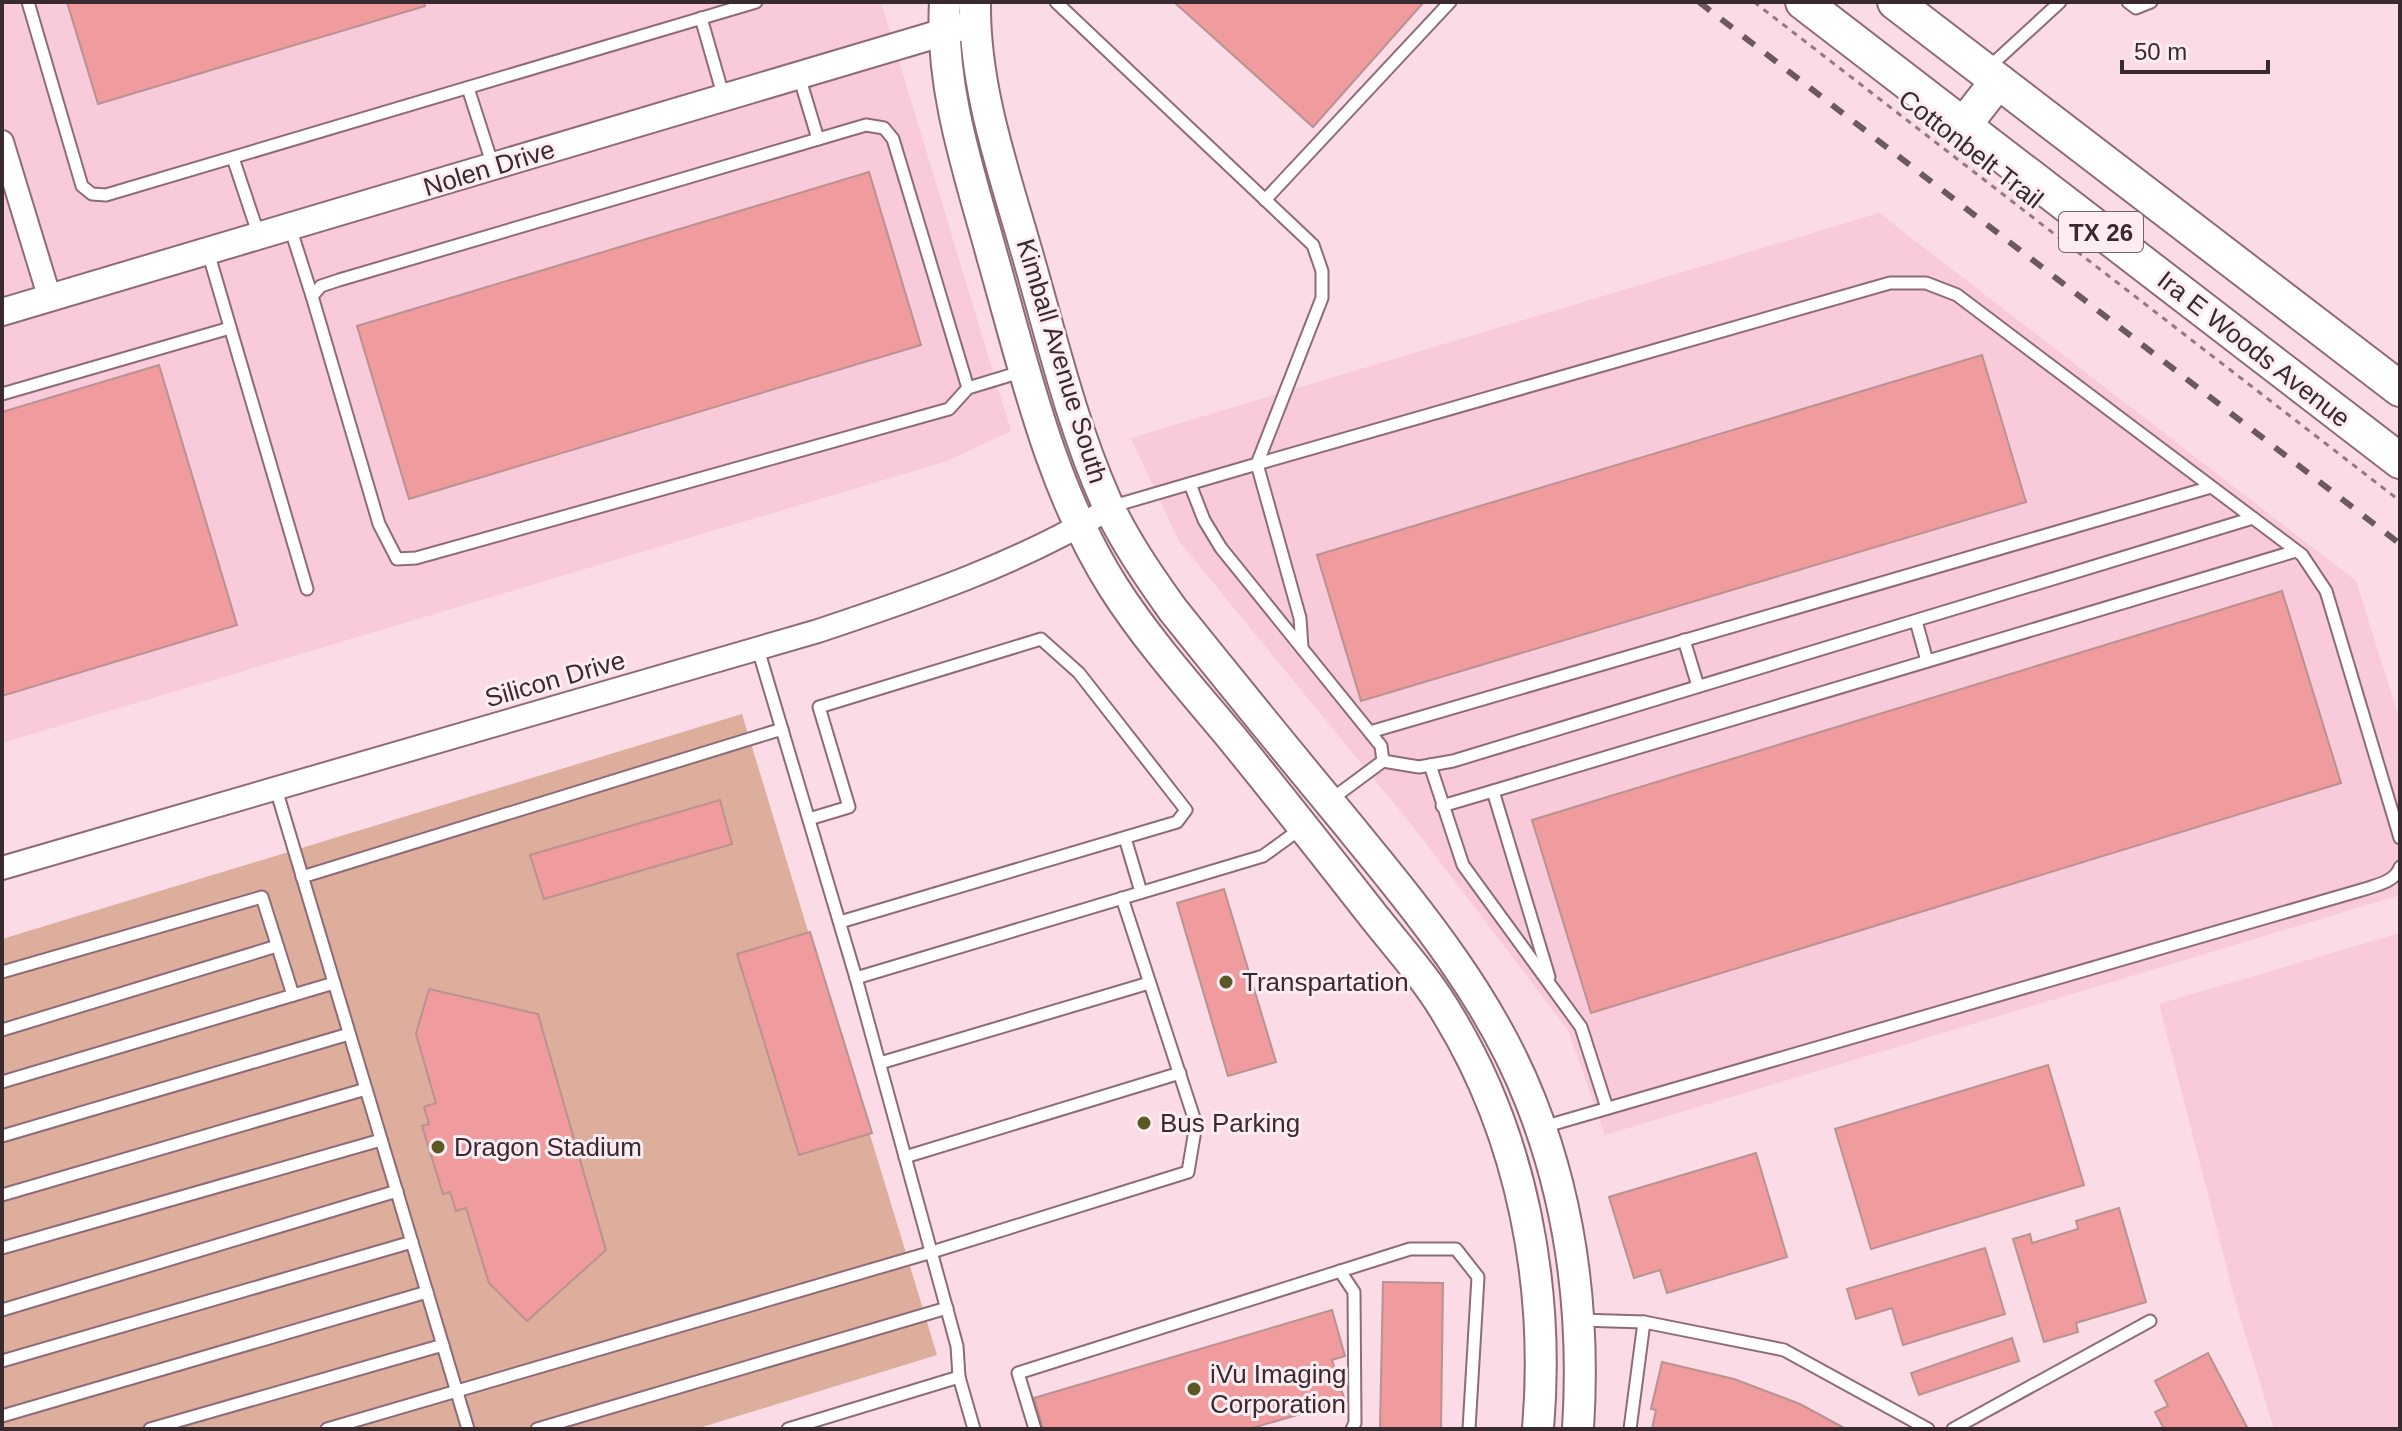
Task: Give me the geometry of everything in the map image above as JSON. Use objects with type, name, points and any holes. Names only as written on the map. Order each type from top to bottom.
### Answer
[{"type":"main road","name":"Kimball Avenue South","points":[[945,2],[943,33],[965,161],[1025,371],[1079,527],[1144,632],[1348,883],[1448,1014],[1494,1108],[1528,1226],[1539,1286],[1542,1340],[1538,1429]]},
{"type":"main road","name":"TX 26","points":[[1895,2],[2400,389]]},
{"type":"main road","name":"Kimball Avenue South","points":[[975,12],[982,87],[1003,170],[1082,439],[1110,508],[1173,610],[1416,907],[1491,1018],[1540,1128],[1559,1185],[1575,1272],[1579,1320],[1578,1429]]},
{"type":"main road","name":"Ira E Woods Avenue","points":[[1795,16],[1963,126],[2400,461]]},
{"type":"main road","points":[[1963,126],[1992,76]]},
{"type":"main road","points":[[1303,827],[1329,801]]},
{"type":"main road","points":[[1504,1140],[1540,1128]]},
{"type":"street","name":"Nolen Drive","points":[[2,312],[943,33],[975,12]]},
{"type":"street","points":[[2,142],[50,299]]},
{"type":"street","name":"Silicon Drive","points":[[2,868],[758,649],[888,608],[1079,527],[1110,508]]},
{"type":"lane","points":[[28,2],[82,186],[92,194],[106,195],[756,2]]},
{"type":"lane","points":[[1056,2],[1313,245],[1322,271],[1322,298],[1257,464],[1300,618],[1302,648]]},
{"type":"lane","points":[[1265,200],[1450,2]]},
{"type":"lane","points":[[1992,76],[2060,2]]},
{"type":"lane","points":[[2128,2],[2136,8],[2151,2]]},
{"type":"lane","points":[[701,18],[724,98]]},
{"type":"lane","points":[[799,76],[818,139]]},
{"type":"lane","points":[[468,88],[493,167]]},
{"type":"lane","points":[[312,296],[321,286],[339,280],[866,125],[884,128],[893,139],[968,388]]},
{"type":"lane","points":[[233,158],[260,236]]},
{"type":"lane","points":[[290,227],[379,524],[397,559],[416,558],[949,409],[968,388],[1025,371]]},
{"type":"lane","points":[[208,252],[307,589]]},
{"type":"lane","points":[[1110,508],[1890,283],[1926,283],[1957,295],[2296,551],[2326,591],[2400,838]]},
{"type":"lane","points":[[2,394],[230,328]]},
{"type":"lane","points":[[1190,484],[1204,520],[1221,548],[1381,746],[1383,761]]},
{"type":"lane","points":[[1370,732],[2211,487]]},
{"type":"lane","points":[[1329,801],[1383,761],[1419,767],[1430,765],[2253,518]]},
{"type":"lane","points":[[1442,806],[2296,551]]},
{"type":"lane","points":[[1916,621],[1927,661]]},
{"type":"lane","points":[[809,819],[849,807],[819,707],[1041,639],[1079,673],[1186,810],[1177,822],[840,922]]},
{"type":"lane","points":[[1684,640],[1698,686]]},
{"type":"lane","points":[[758,649],[880,1063],[957,1346],[959,1377],[974,1429]]},
{"type":"lane","points":[[302,877],[782,729]]},
{"type":"lane","points":[[1430,765],[1463,865],[1581,1027],[1607,1108]]},
{"type":"lane","points":[[276,789],[468,1429]]},
{"type":"lane","points":[[1493,791],[1552,987]]},
{"type":"lane","points":[[856,978],[1263,856],[1303,827]]},
{"type":"lane","points":[[1125,838],[1141,892]]},
{"type":"lane","points":[[1540,1128],[2365,889],[2385,882],[2398,873],[2400,867]]},
{"type":"lane","points":[[2,972],[262,897],[293,995]]},
{"type":"lane","points":[[327,1429],[932,1252],[1188,1172],[1196,1124],[1122,898]]},
{"type":"lane","points":[[2,1030],[277,946]]},
{"type":"lane","points":[[2,1082],[334,983]]},
{"type":"lane","points":[[880,1063],[1149,983]]},
{"type":"lane","points":[[2,1136],[349,1034]]},
{"type":"lane","points":[[905,1157],[1180,1073]]},
{"type":"lane","points":[[2,1195],[366,1089]]},
{"type":"lane","points":[[2,1248],[381,1140]]},
{"type":"lane","points":[[2,1310],[397,1191]]},
{"type":"lane","points":[[2,1361],[412,1242]]},
{"type":"lane","points":[[1035,1429],[1018,1373],[1410,1249],[1456,1249],[1478,1277],[1469,1429]]},
{"type":"lane","points":[[1340,1271],[1354,1292],[1355,1423],[1352,1429]]},
{"type":"lane","points":[[2,1416],[427,1292]]},
{"type":"lane","points":[[537,1429],[947,1308]]},
{"type":"lane","points":[[1579,1320],[1644,1322],[1784,1350],[1928,1429]]},
{"type":"lane","points":[[1953,1429],[2150,1321]]},
{"type":"lane","points":[[1630,1429],[1644,1322]]},
{"type":"lane","points":[[150,1429],[443,1345]]},
{"type":"lane","points":[[788,1429],[959,1377]]},
{"type":"path","name":"Cottonbelt Trail","points":[[1754,2],[1795,16],[1820,54],[2400,501]]},
{"type":"shaded area","points":[[2,2],[881,2],[1011,431],[947,461],[2,743]]},
{"type":"shaded area","points":[[1879,213],[2356,581],[2400,721],[2400,895],[1605,1135],[1568,1030],[1415,829],[1179,541],[1131,438]]},
{"type":"shaded area","name":"Dragon Stadium","points":[[742,714],[937,1355],[696,1429],[2,1429],[2,939]]},
{"type":"shaded area","points":[[2400,933],[2400,1429],[2274,1429],[2237,1307],[2159,1004]]},
{"type":"building","points":[[67,2],[424,2],[425,6],[98,104]]},
{"type":"building","points":[[1174,2],[1424,2],[1313,127]]},
{"type":"building","points":[[869,172],[921,345],[409,499],[357,326]]},
{"type":"building","points":[[1982,355],[2026,502],[1361,701],[1317,555]]},
{"type":"building","points":[[159,365],[237,625],[2,696],[2,412]]},
{"type":"building","points":[[2282,591],[2341,783],[1591,1013],[1532,820]]},
{"type":"building","points":[[720,800],[732,844],[544,899],[530,855]]},
{"type":"building","name":"Transpartation","points":[[1224,889],[1276,1062],[1228,1076],[1177,903]]},
{"type":"building","points":[[810,932],[872,1133],[799,1155],[737,954]]},
{"type":"building","name":"Dragon Stadium","points":[[429,989],[538,1014],[606,1250],[527,1321],[489,1283],[466,1208],[456,1211],[450,1192],[443,1194],[422,1126],[429,1124],[424,1107],[436,1103],[416,1034]]},
{"type":"building","points":[[2048,1065],[2084,1185],[1871,1249],[1835,1129]]},
{"type":"building","points":[[1756,1153],[1787,1257],[1667,1293],[1660,1270],[1634,1278],[1609,1197]]},
{"type":"building","points":[[2119,1208],[2146,1302],[2076,1323],[2078,1332],[2044,1342],[2013,1239],[2030,1234],[2032,1243],[2078,1229],[2076,1221]]},
{"type":"building","points":[[1985,1248],[2005,1314],[1903,1345],[1892,1308],[1856,1319],[1847,1289]]},
{"type":"building","points":[[1383,1282],[1443,1283],[1441,1429],[1380,1429]]},
{"type":"building","points":[[1332,1310],[1345,1356],[1332,1360],[1345,1401],[1249,1429],[1043,1429],[1034,1398]]},
{"type":"building","points":[[2012,1338],[2019,1361],[1919,1395],[1911,1373]]},
{"type":"building","points":[[2208,1353],[2248,1429],[2164,1429],[2155,1412],[2168,1406],[2155,1381]]},
{"type":"building","points":[[1662,1362],[1734,1379],[1800,1404],[1846,1429],[1652,1429],[1656,1410],[1651,1409]]},
{"type":"railway","points":[[1699,2],[2400,544]]},
{"type":"place","name":"Transpartation","points":[[1226,982]]},
{"type":"place","name":"Bus Parking","points":[[1144,1123]]},
{"type":"place","name":"Dragon Stadium","points":[[438,1147]]},
{"type":"place","name":"iVu Imaging Corporation","points":[[1194,1389]]}]
